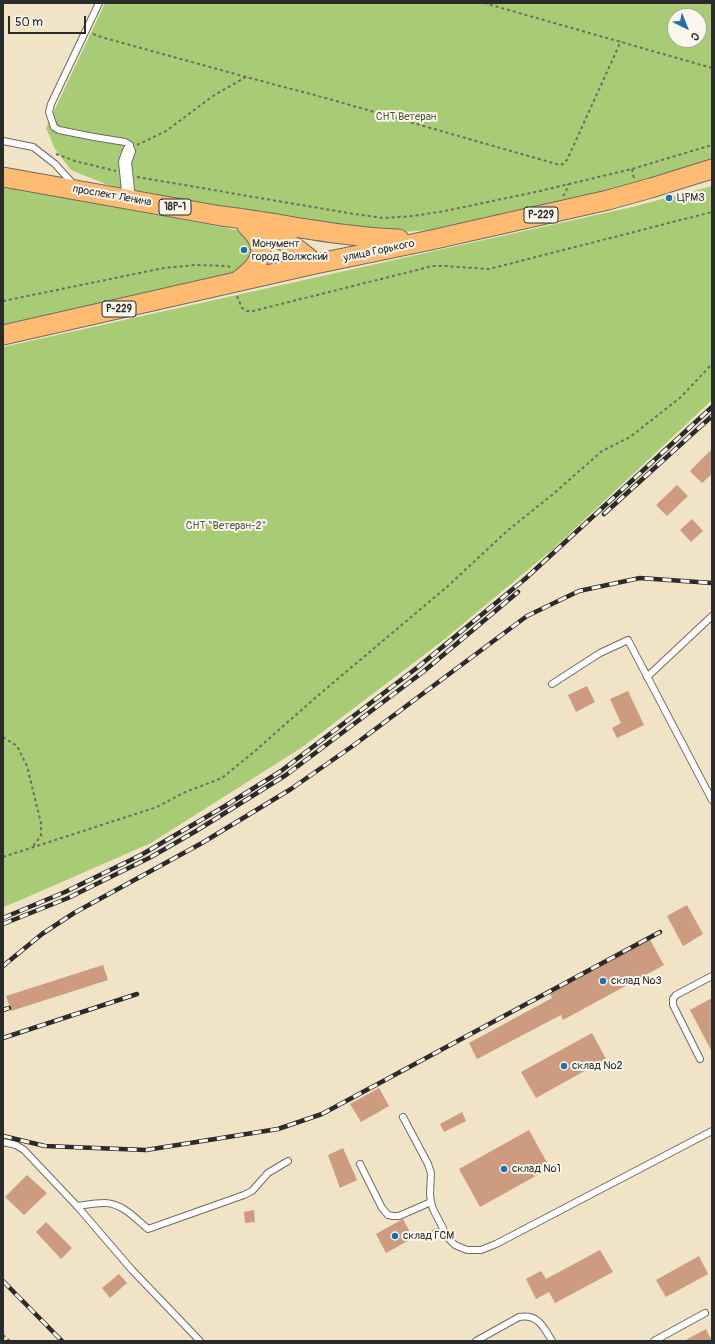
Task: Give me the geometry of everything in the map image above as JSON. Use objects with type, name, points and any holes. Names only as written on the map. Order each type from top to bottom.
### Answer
[{"type":"main road","name":"Р-229","points":[[431,240],[608,200],[712,169]]},
{"type":"main road","name":"проспект Ленина","points":[[3,176],[222,216],[258,220],[350,236],[379,239],[431,240]]},
{"type":"main road","name":"Р-229","points":[[651,188],[712,178]]},
{"type":"main road","name":"проспект Ленина","points":[[222,216],[276,237],[292,245],[310,259]]},
{"type":"main road","points":[[235,283],[256,266],[260,258],[260,243],[254,232],[247,226]]},
{"type":"main road","points":[[291,226],[310,235],[316,239],[319,244],[317,250],[311,253],[310,259]]},
{"type":"main road","name":"улица Горького","points":[[235,283],[310,259],[431,240]]},
{"type":"main road","name":"Р-229","points":[[3,335],[235,283]]},
{"type":"street","points":[[128,199],[125,162],[129,151]]},
{"type":"lane","points":[[99,3],[51,104],[49,112],[54,127],[59,130],[125,142],[130,145],[129,151]]},
{"type":"lane","points":[[3,141],[33,146],[60,168],[79,190]]},
{"type":"lane","points":[[647,677],[712,616]]},
{"type":"lane","points":[[552,684],[600,653],[628,640],[712,800]]},
{"type":"lane","points":[[700,1059],[673,1005],[673,999],[676,995],[712,976]]},
{"type":"lane","points":[[403,1117],[428,1164],[431,1173],[431,1202],[448,1238],[455,1245],[467,1250],[481,1250],[503,1240],[712,1131]]},
{"type":"lane","points":[[3,1142],[16,1145],[24,1150],[77,1206],[132,1270],[200,1341]]},
{"type":"lane","points":[[77,1206],[104,1203],[116,1205],[128,1212],[148,1229],[244,1195],[252,1190],[268,1173],[288,1161]]},
{"type":"lane","points":[[360,1164],[382,1208],[388,1215],[399,1216],[431,1202]]},
{"type":"lane","points":[[654,1341],[706,1313]]},
{"type":"lane","points":[[476,1341],[519,1317],[527,1316],[535,1318],[541,1323],[552,1341]]},
{"type":"path","points":[[484,3],[712,68]]},
{"type":"path","points":[[86,30],[101,37],[322,97],[560,165],[567,160],[621,41]]},
{"type":"path","points":[[129,151],[139,144],[166,131],[213,96],[246,77]]},
{"type":"path","points":[[53,153],[75,161],[126,174],[383,218],[413,216],[445,211],[540,191],[632,169],[712,145]]},
{"type":"path","points":[[3,301],[164,268],[195,265],[228,266],[232,269],[238,299],[242,308],[247,311],[253,311],[433,266],[490,269],[712,212]]},
{"type":"path","points":[[3,856],[157,807],[183,793],[222,778],[448,586],[507,531],[552,495],[602,451],[630,437],[681,397],[712,364]]},
{"type":"path","points":[[3,738],[17,746],[27,766],[41,823],[41,836],[34,846]]},
{"type":"path","points":[[3,1335],[10,1341]]},
{"type":"green space","name":"СНТ Ветеран","points":[[105,3],[712,3],[712,160],[635,184],[546,206],[428,230],[401,232],[271,216],[108,185],[71,170],[55,149],[46,128]]},
{"type":"green space","points":[[3,186],[242,231],[255,252],[238,273],[3,326]]},
{"type":"green space","name":"СНТ \"Ветеран-2\"","points":[[712,186],[712,400],[553,549],[441,642],[304,746],[151,843],[3,907],[3,347],[632,207]]},
{"type":"building","points":[[712,449],[712,474],[702,483],[690,471]]},
{"type":"building","points":[[677,485],[688,496],[667,516],[656,505]]},
{"type":"building","points":[[692,519],[703,531],[691,542],[680,530]]},
{"type":"building","points":[[587,686],[595,702],[576,712],[568,695]]},
{"type":"building","points":[[628,691],[644,725],[617,738],[612,728],[621,723],[610,699]]},
{"type":"building","points":[[687,905],[703,934],[683,946],[667,916]]},
{"type":"building","name":"склад №3","points":[[649,938],[664,965],[563,1020],[561,1015],[477,1059],[469,1043],[552,998],[549,992]]},
{"type":"building","points":[[103,965],[108,980],[11,1011],[6,996]]},
{"type":"building","points":[[712,998],[712,1052],[690,1010]]},
{"type":"building","name":"склад №2","points":[[592,1033],[606,1059],[536,1098],[521,1072]]},
{"type":"building","points":[[379,1088],[389,1106],[361,1122],[350,1104]]},
{"type":"building","points":[[462,1112],[466,1121],[444,1132],[440,1124]]},
{"type":"building","name":"склад №1","points":[[529,1130],[550,1168],[480,1207],[459,1169]]},
{"type":"building","points":[[343,1148],[357,1180],[340,1188],[328,1155]]},
{"type":"building","points":[[27,1175],[47,1193],[24,1215],[5,1197]]},
{"type":"building","points":[[254,1210],[255,1222],[245,1223],[244,1212]]},
{"type":"building","name":"склад ГСМ","points":[[403,1219],[413,1238],[386,1253],[376,1234]]},
{"type":"building","points":[[46,1222],[72,1248],[61,1259],[36,1232]]},
{"type":"building","points":[[437,1228],[440,1236],[432,1240],[428,1232]]},
{"type":"building","points":[[600,1250],[613,1272],[555,1303],[549,1292],[536,1299],[526,1279],[541,1271],[546,1279]]},
{"type":"building","points":[[699,1256],[708,1274],[666,1297],[656,1280]]},
{"type":"building","points":[[119,1274],[127,1283],[110,1298],[102,1288]]},
{"type":"building","points":[[706,1329],[712,1341],[684,1341]]},
{"type":"railway","points":[[3,918],[65,892],[141,855],[225,806],[281,771],[418,667],[525,579],[712,407]]},
{"type":"railway","points":[[604,514],[712,416]]},
{"type":"railway","points":[[3,966],[42,934],[74,913],[202,843],[291,789],[354,745],[527,616],[579,591],[640,578],[712,583]]},
{"type":"railway","points":[[3,924],[68,898],[151,857],[286,775],[423,672],[518,592]]},
{"type":"railway","points":[[3,1136],[45,1146],[146,1150],[278,1129],[322,1114],[660,932]]},
{"type":"railway","points":[[3,1038],[137,994]]},
{"type":"railway","points":[[3,1010],[9,1008]]},
{"type":"railway","points":[[3,1281],[62,1341]]},
{"type":"place","name":"ЦРМЗ","points":[[669,198]]},
{"type":"place","name":"Монумент город Волжский","points":[[244,250]]},
{"type":"place","name":"склад №3","points":[[603,981]]},
{"type":"place","name":"склад №2","points":[[564,1066]]},
{"type":"place","name":"склад №1","points":[[504,1169]]},
{"type":"place","name":"склад ГСМ","points":[[395,1236]]}]
